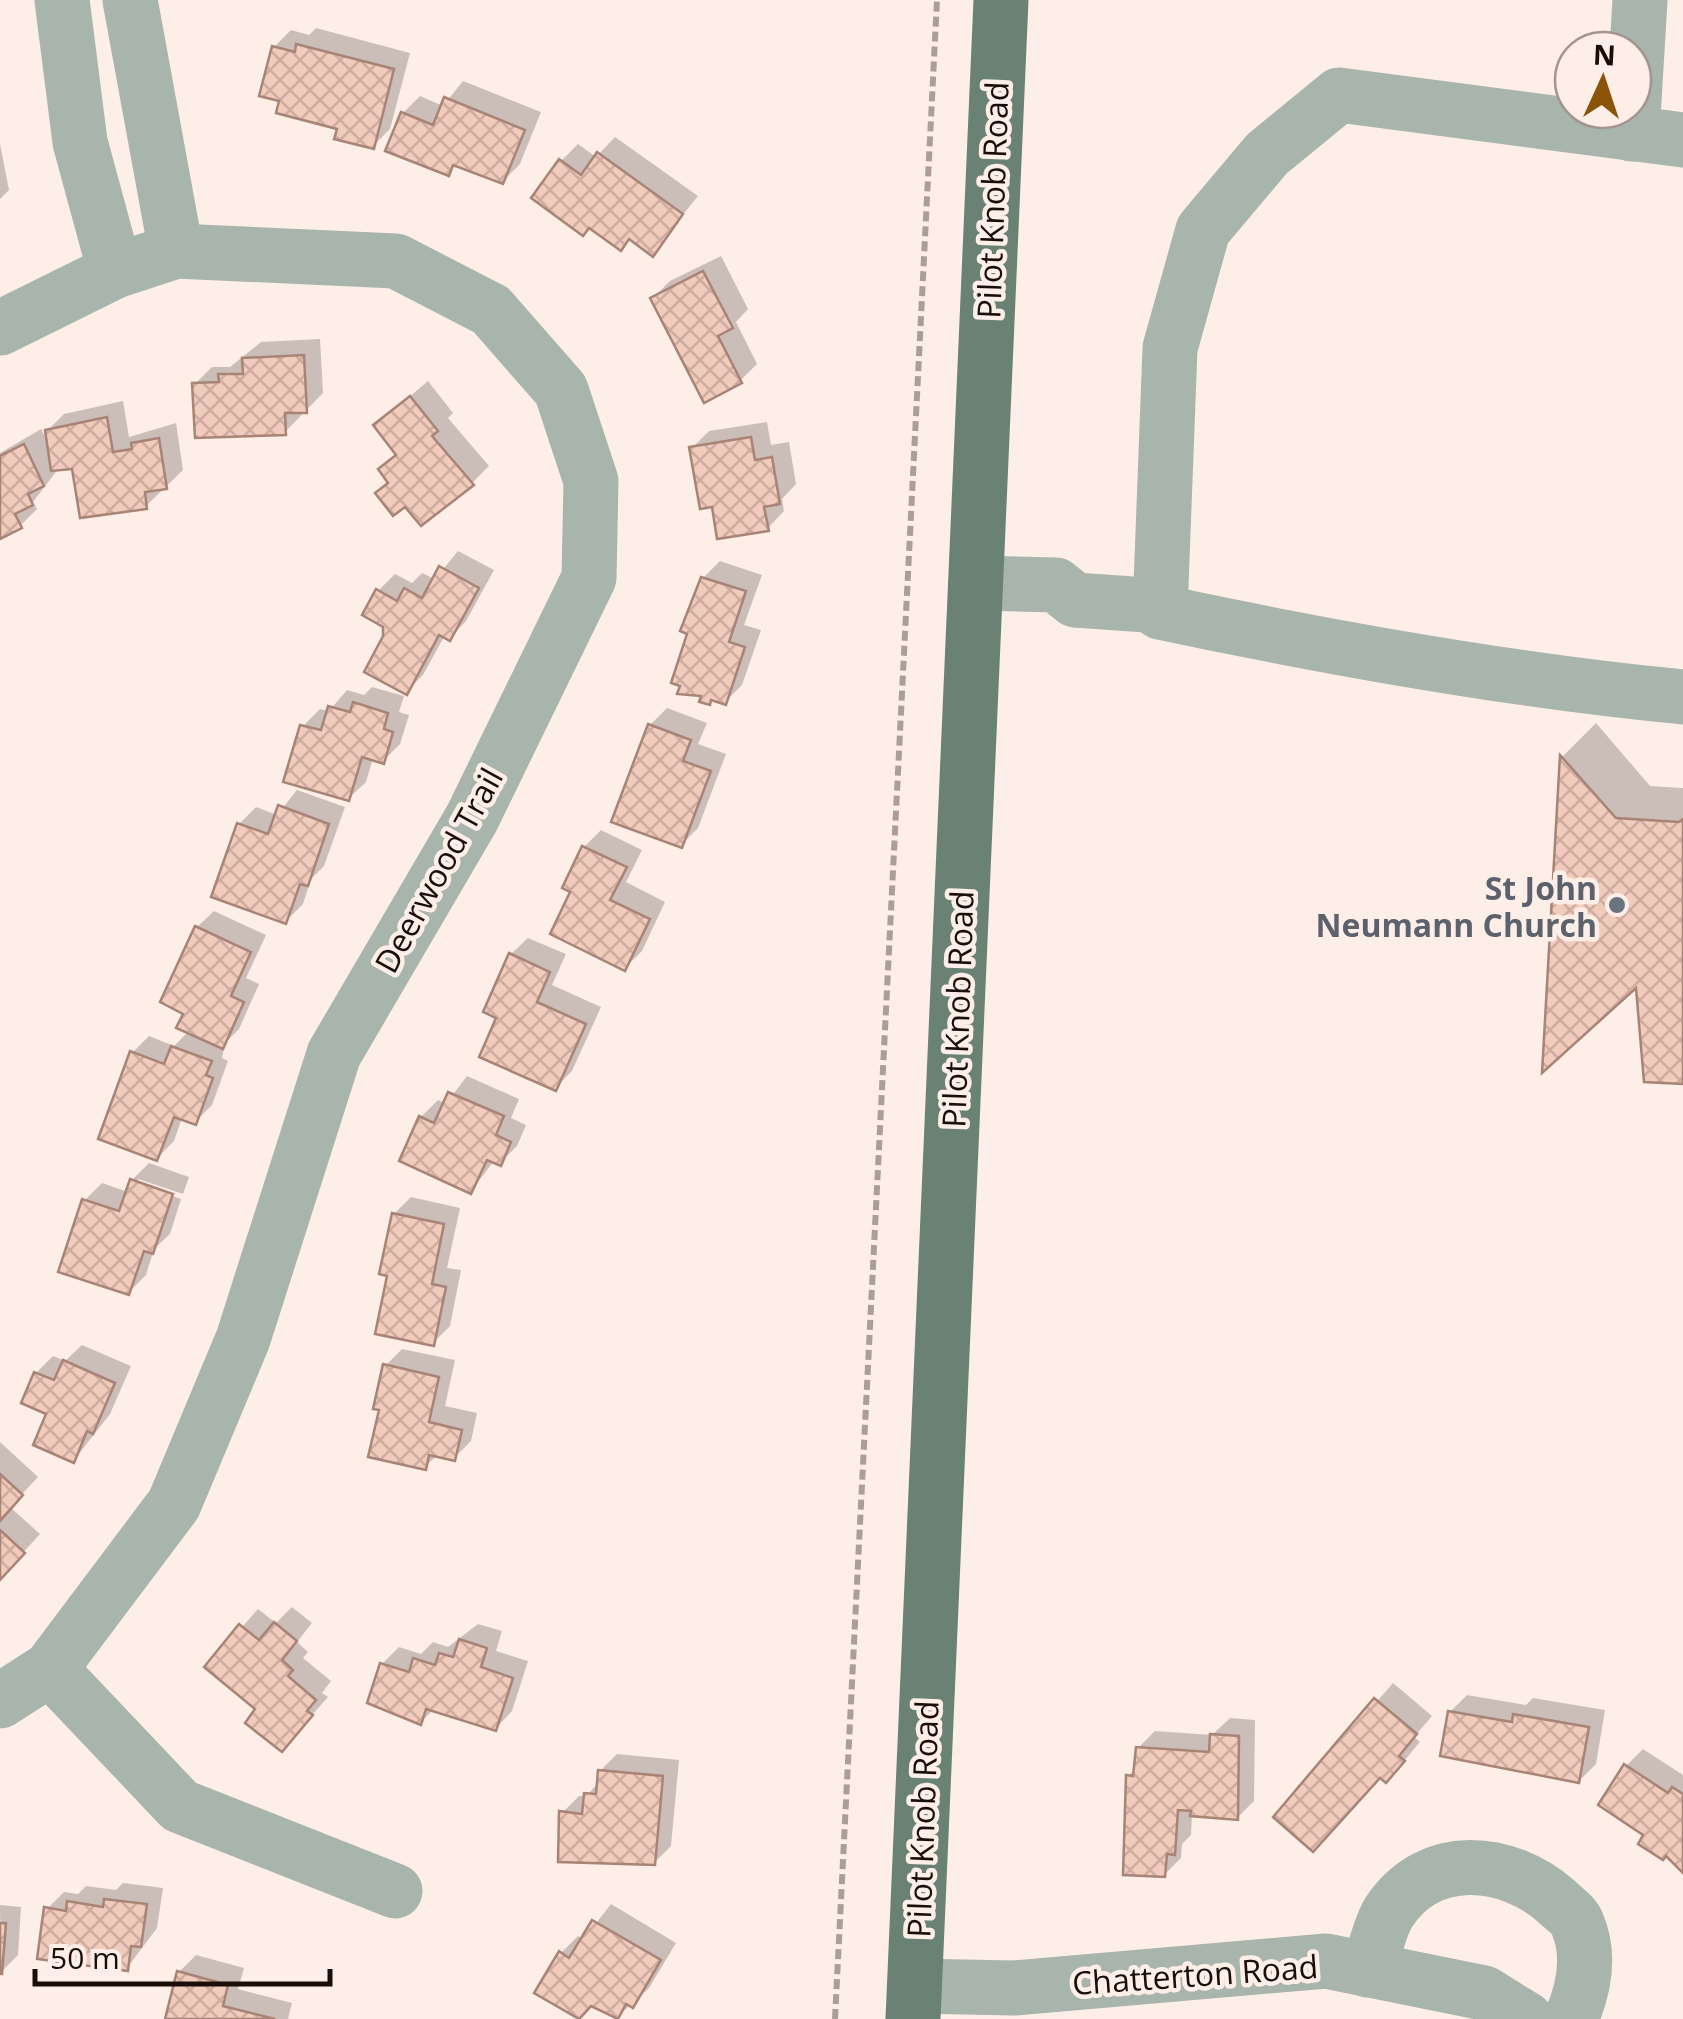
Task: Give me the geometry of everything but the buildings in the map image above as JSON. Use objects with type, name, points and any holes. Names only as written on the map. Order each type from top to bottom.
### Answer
[{"type":"main road","name":"Pilot Knob Road","points":[[914,2002],[1000,0]]},
{"type":"street","points":[[62,0],[80,142],[115,271]]},
{"type":"street","points":[[130,0],[176,250]]},
{"type":"street","points":[[1640,0],[1658,137],[1338,94],[1267,154],[1203,230],[1170,348],[1160,612],[1318,646],[1558,684],[1683,697]]},
{"type":"street","name":"Deerwood Trail","points":[[0,328],[115,271],[176,250],[396,261],[491,310],[561,390],[591,481],[589,578],[472,818],[334,1054],[243,1339],[174,1504],[50,1669],[0,1701]]},
{"type":"street","points":[[976,583],[1056,585],[1076,567],[1162,585]]},
{"type":"street","points":[[50,1669],[180,1806],[395,1891]]},
{"type":"street","points":[[1368,1970],[1389,1912],[1422,1880],[1465,1865],[1503,1870],[1539,1886],[1576,1920],[1586,1964],[1582,1993],[1570,2019]]},
{"type":"street","name":"Chatterton Road","points":[[914,2002],[1014,1988],[1326,1962],[1484,1993],[1526,2019]]},
{"type":"path","points":[[834,2019],[938,0]]},
{"type":"place","name":"St John Neumann Church","points":[[1617,905]]}]
